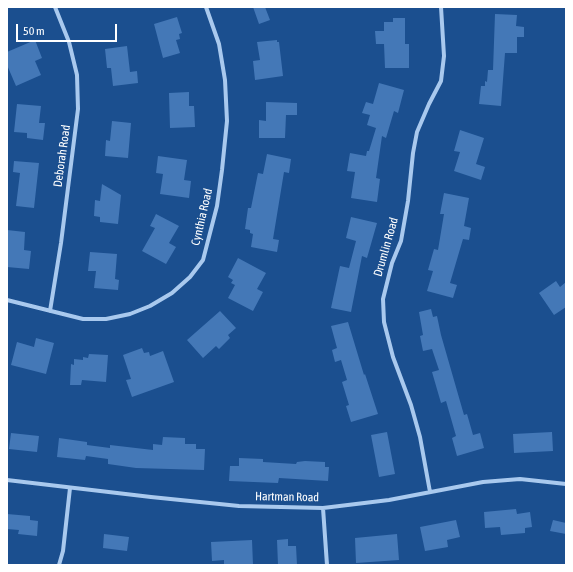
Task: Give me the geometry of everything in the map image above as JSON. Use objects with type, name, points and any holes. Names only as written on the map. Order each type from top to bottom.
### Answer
[{"type":"street","name":"Deborah Road","points":[[50,311],[61,243],[78,109],[77,75],[69,42],[55,7]]},
{"type":"street","name":"Cynthia Road","points":[[7,300],[83,319],[106,318],[130,314],[150,306],[172,293],[190,277],[202,260],[217,206],[227,120],[225,80],[221,58],[206,7]]},
{"type":"street","name":"Drumlin Road","points":[[430,492],[416,424],[384,322],[383,299],[392,263],[401,241],[417,132],[441,81],[444,56],[441,7]]},
{"type":"street","name":"Hartman Road","points":[[7,480],[239,506],[323,508],[389,500],[483,482],[520,479],[566,484]]},
{"type":"street","points":[[59,565],[63,551],[70,488]]},
{"type":"street","points":[[323,508],[327,565]]},
{"type":"building","points":[[253,7],[265,7],[270,20],[259,24]]},
{"type":"building","points":[[495,14],[517,15],[516,26],[524,27],[524,37],[517,37],[517,53],[505,53],[501,106],[479,104],[481,86],[485,86],[485,81],[487,82],[488,70],[493,70]]},
{"type":"building","points":[[177,17],[182,33],[179,34],[180,39],[176,40],[180,53],[163,58],[154,24]]},
{"type":"building","points":[[393,18],[405,18],[405,44],[409,44],[409,68],[385,68],[384,44],[376,44],[375,31],[384,31],[384,22],[393,22]]},
{"type":"building","points":[[35,40],[42,58],[35,61],[41,75],[16,86],[7,65],[7,52]]},
{"type":"building","points":[[277,40],[277,42],[279,42],[283,76],[255,80],[253,61],[260,60],[257,42]]},
{"type":"building","points":[[127,46],[130,72],[137,71],[138,83],[113,86],[111,68],[107,68],[105,49]]},
{"type":"building","points":[[379,83],[404,90],[398,113],[394,111],[386,138],[382,136],[376,178],[380,179],[377,202],[351,198],[355,172],[347,171],[350,153],[366,156],[367,151],[369,151],[376,128],[367,125],[370,115],[362,113],[366,102],[373,104]]},
{"type":"building","points":[[189,92],[189,106],[194,106],[195,127],[170,128],[169,93]]},
{"type":"building","points":[[266,102],[297,103],[297,115],[286,115],[285,138],[259,138],[259,120],[266,121]]},
{"type":"building","points":[[17,104],[41,106],[39,123],[45,123],[43,140],[27,138],[27,133],[14,132]]},
{"type":"building","points":[[112,121],[131,123],[128,158],[105,156],[106,140],[110,141]]},
{"type":"building","points":[[460,130],[484,138],[476,164],[485,167],[481,180],[454,171],[460,152],[454,151]]},
{"type":"building","points":[[267,154],[291,159],[289,173],[284,172],[273,239],[279,240],[277,252],[251,247],[253,234],[250,233],[250,230],[245,229],[248,208],[251,208],[258,173],[263,174]]},
{"type":"building","points":[[158,156],[187,160],[184,180],[191,181],[189,198],[160,194],[163,174],[156,173]]},
{"type":"building","points":[[14,161],[39,163],[34,208],[16,206],[20,173],[13,172]]},
{"type":"building","points":[[102,184],[121,195],[118,224],[100,222],[100,217],[94,216],[95,200],[100,201]]},
{"type":"building","points":[[444,193],[469,198],[464,226],[471,228],[469,240],[463,239],[450,283],[457,285],[453,298],[427,291],[433,271],[428,270],[434,249],[438,250],[444,214],[440,214]]},
{"type":"building","points":[[156,214],[179,226],[169,243],[176,247],[166,264],[142,251],[155,228],[150,226]]},
{"type":"building","points":[[351,217],[377,223],[367,258],[362,256],[351,312],[331,308],[340,266],[349,268],[356,241],[346,238]]},
{"type":"building","points":[[7,230],[25,232],[24,250],[31,251],[29,269],[7,267]]},
{"type":"building","points":[[90,252],[117,254],[115,279],[119,280],[118,290],[94,288],[96,271],[88,271]]},
{"type":"building","points":[[238,258],[266,273],[257,289],[263,292],[253,311],[228,298],[235,285],[231,283],[233,280],[228,277]]},
{"type":"building","points":[[556,281],[560,287],[566,282],[566,307],[554,315],[539,293]]},
{"type":"building","points":[[431,309],[433,317],[437,316],[464,415],[467,414],[473,435],[480,433],[484,448],[457,456],[452,438],[456,436],[446,401],[441,403],[432,372],[439,370],[432,349],[423,351],[420,336],[423,335],[419,312]]},
{"type":"building","points":[[220,311],[236,328],[228,335],[230,338],[219,349],[216,346],[203,358],[187,340]]},
{"type":"building","points":[[348,322],[364,375],[365,374],[378,414],[351,422],[346,406],[349,405],[342,382],[347,380],[341,360],[335,362],[332,350],[337,348],[331,326]]},
{"type":"building","points":[[36,338],[54,343],[46,374],[11,365],[17,342],[34,347]]},
{"type":"building","points":[[142,348],[144,353],[149,352],[150,356],[163,351],[174,382],[132,397],[126,380],[131,379],[123,355]]},
{"type":"building","points":[[89,354],[108,355],[106,382],[82,380],[81,385],[70,385],[71,364],[74,365],[74,359],[83,360],[83,357],[88,358]]},
{"type":"building","points":[[387,432],[395,474],[379,477],[371,435]]},
{"type":"building","points":[[552,432],[553,451],[514,453],[513,434]]},
{"type":"building","points":[[11,433],[39,436],[37,452],[9,449]]},
{"type":"building","points":[[163,437],[185,438],[185,444],[196,444],[196,449],[205,449],[204,470],[136,468],[108,464],[108,459],[86,456],[85,460],[57,457],[59,438],[87,442],[87,445],[110,448],[110,445],[153,450],[153,444],[162,445]]},
{"type":"building","points":[[239,458],[263,459],[263,462],[296,464],[297,462],[305,461],[325,462],[325,467],[329,467],[328,481],[279,478],[278,483],[229,481],[230,466],[239,466]]},
{"type":"building","points":[[516,509],[517,514],[530,512],[532,527],[525,528],[525,533],[501,535],[500,527],[485,528],[484,512]]},
{"type":"building","points":[[7,514],[30,516],[30,520],[38,521],[37,536],[18,534],[19,530],[7,529]]},
{"type":"building","points":[[456,520],[460,537],[447,540],[448,547],[425,551],[420,527]]},
{"type":"building","points":[[553,520],[566,523],[566,534],[550,531]]},
{"type":"building","points":[[104,534],[129,537],[127,551],[103,548]]},
{"type":"building","points":[[397,534],[399,560],[356,563],[355,538]]},
{"type":"building","points":[[288,539],[288,546],[296,546],[297,565],[278,565],[277,540]]},
{"type":"building","points":[[252,540],[253,565],[224,565],[224,560],[212,561],[211,542]]}]
